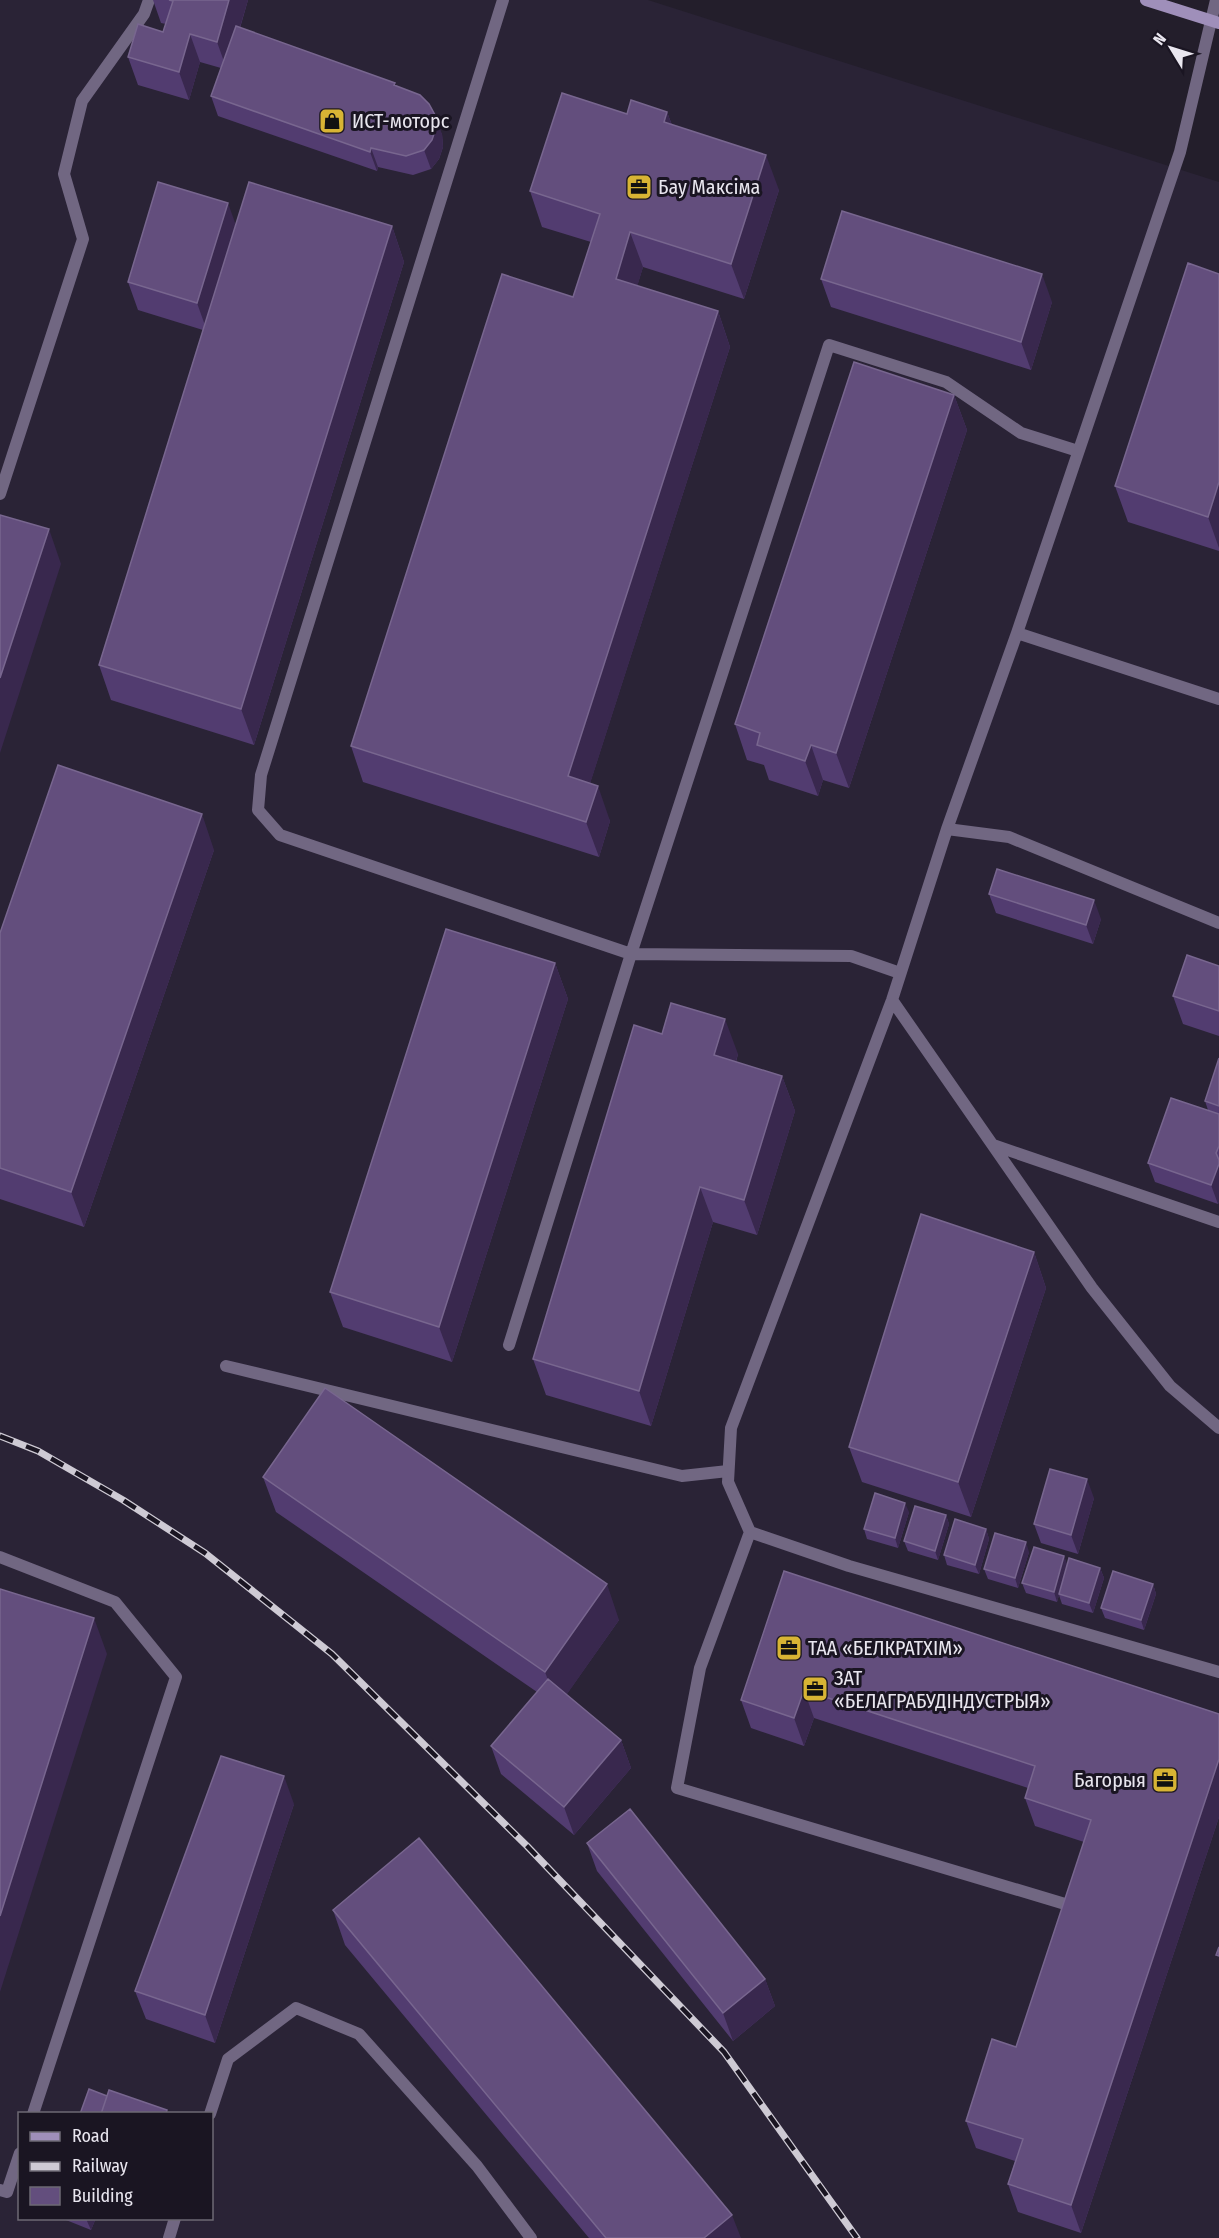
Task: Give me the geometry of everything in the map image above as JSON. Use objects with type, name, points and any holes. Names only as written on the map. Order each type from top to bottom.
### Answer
[{"type":"street","points":[[1146,0],[1215,22]]},
{"type":"lane","points":[[0,494],[83,239],[64,174],[82,101],[144,14],[149,0]]},
{"type":"lane","points":[[503,0],[261,775],[258,810],[280,835],[631,954],[850,956],[900,974]]},
{"type":"lane","points":[[1065,1904],[677,1788],[700,1668],[750,1532],[728,1482],[731,1428],[892,1000],[946,829],[1017,633],[1180,152],[1215,22],[1216,0]]},
{"type":"lane","points":[[509,1345],[631,954],[828,345],[946,382],[1021,433],[1078,451]]},
{"type":"lane","points":[[1017,633],[1219,699]]},
{"type":"lane","points":[[946,829],[1009,837],[1219,923]]},
{"type":"lane","points":[[892,1000],[1092,1288],[1163,1377],[1219,1428]]},
{"type":"lane","points":[[993,1145],[1219,1222]]},
{"type":"lane","points":[[226,1366],[682,1476],[728,1471]]},
{"type":"lane","points":[[750,1532],[849,1566],[1219,1672]]},
{"type":"lane","points":[[0,1557],[116,1602],[176,1677],[34,2112]]},
{"type":"lane","points":[[211,2112],[228,2059],[296,2008],[359,2034],[477,2166],[531,2238]]},
{"type":"lane","points":[[0,2190],[7,2192],[18,2159]]},
{"type":"lane","points":[[168,2238],[174,2220]]},
{"type":"shaded area","points":[[0,0],[648,0],[1219,182],[1219,2238],[0,2238]]},
{"type":"building","points":[[169,0],[229,0],[217,42],[190,34],[179,72],[128,57],[138,24],[163,32],[173,1]]},
{"type":"building","points":[[236,26],[395,83],[394,85],[420,95],[435,115],[436,128],[432,140],[424,150],[406,156],[371,148],[370,152],[211,96]]},
{"type":"building","points":[[562,93],[627,114],[631,100],[667,112],[664,122],[766,155],[731,264],[630,232],[616,279],[718,311],[568,776],[598,786],[586,822],[351,746],[502,274],[573,297],[600,214],[530,191]]},
{"type":"building","points":[[158,182],[228,203],[197,303],[128,282]]},
{"type":"building","points":[[249,182],[392,226],[241,709],[99,665]]},
{"type":"building","points":[[842,211],[1042,274],[1021,342],[821,279]]},
{"type":"building","points":[[1188,263],[1219,274],[1219,482],[1208,517],[1115,486]]},
{"type":"building","points":[[854,362],[954,395],[836,753],[811,745],[805,761],[757,745],[760,733],[735,724]]},
{"type":"building","points":[[0,515],[49,529],[0,678]]},
{"type":"building","points":[[58,765],[202,814],[71,1192],[0,1168],[0,933]]},
{"type":"building","points":[[997,869],[1094,900],[1086,925],[989,894]]},
{"type":"building","points":[[446,929],[555,963],[439,1327],[330,1292]]},
{"type":"building","points":[[1187,955],[1219,966],[1219,1011],[1173,996]]},
{"type":"building","points":[[671,1003],[725,1019],[714,1055],[782,1076],[744,1200],[700,1187],[639,1391],[533,1359],[634,1025],[662,1034]]},
{"type":"building","points":[[1219,1058],[1219,1106],[1205,1101]]},
{"type":"building","points":[[1171,1098],[1219,1114],[1219,1146],[1216,1153],[1219,1164],[1211,1185],[1148,1163]]},
{"type":"building","points":[[921,1214],[1034,1252],[958,1482],[849,1447]]},
{"type":"building","points":[[325,1388],[607,1584],[545,1672],[263,1477]]},
{"type":"building","points":[[1050,1469],[1087,1479],[1071,1535],[1034,1524]]},
{"type":"building","points":[[875,1493],[905,1503],[895,1538],[864,1529]]},
{"type":"building","points":[[915,1506],[946,1515],[935,1551],[904,1541]]},
{"type":"building","points":[[955,1519],[986,1529],[975,1565],[944,1555]]},
{"type":"building","points":[[995,1533],[1026,1542],[1015,1578],[984,1569]]},
{"type":"building","points":[[1034,1547],[1064,1556],[1054,1592],[1022,1583]]},
{"type":"building","points":[[1069,1558],[1100,1568],[1089,1603],[1059,1594]]},
{"type":"building","points":[[784,1571],[1219,1714],[1219,1759],[1071,2205],[1008,2184],[1023,2139],[966,2121],[992,2039],[1016,2047],[1091,1820],[1025,1798],[1035,1766],[804,1690],[794,1718],[741,1700]]},
{"type":"building","points":[[1113,1571],[1153,1584],[1141,1620],[1101,1608]]},
{"type":"building","points":[[0,1589],[94,1618],[0,1916]]},
{"type":"building","points":[[548,1679],[621,1740],[564,1807],[491,1746]]},
{"type":"building","points":[[221,1756],[284,1776],[205,2015],[135,1991]]},
{"type":"building","points":[[630,1809],[765,1979],[723,2013],[587,1843]]},
{"type":"building","points":[[419,1838],[732,2215],[704,2238],[606,2238],[333,1910]]},
{"type":"building","points":[[89,2089],[107,2096],[102,2112],[81,2112]]},
{"type":"building","points":[[109,2090],[167,2110],[166,2112],[102,2112]]},
{"type":"railway","points":[[0,1436],[38,1451],[123,1500],[205,1553],[332,1654],[527,1846],[724,2052],[857,2238]]},
{"type":"place","name":"ИСТ-моторс","points":[[332,121]]},
{"type":"place","name":"Бау Максіма","points":[[639,187]]},
{"type":"place","name":"ТАА «БЕЛКРАТХІМ»","points":[[789,1648]]},
{"type":"place","name":"ЗАТ «БЕЛАГРАБУДIНДУСТРЫЯ»","points":[[815,1689]]},
{"type":"place","name":"Багорыя","points":[[1165,1780]]}]
